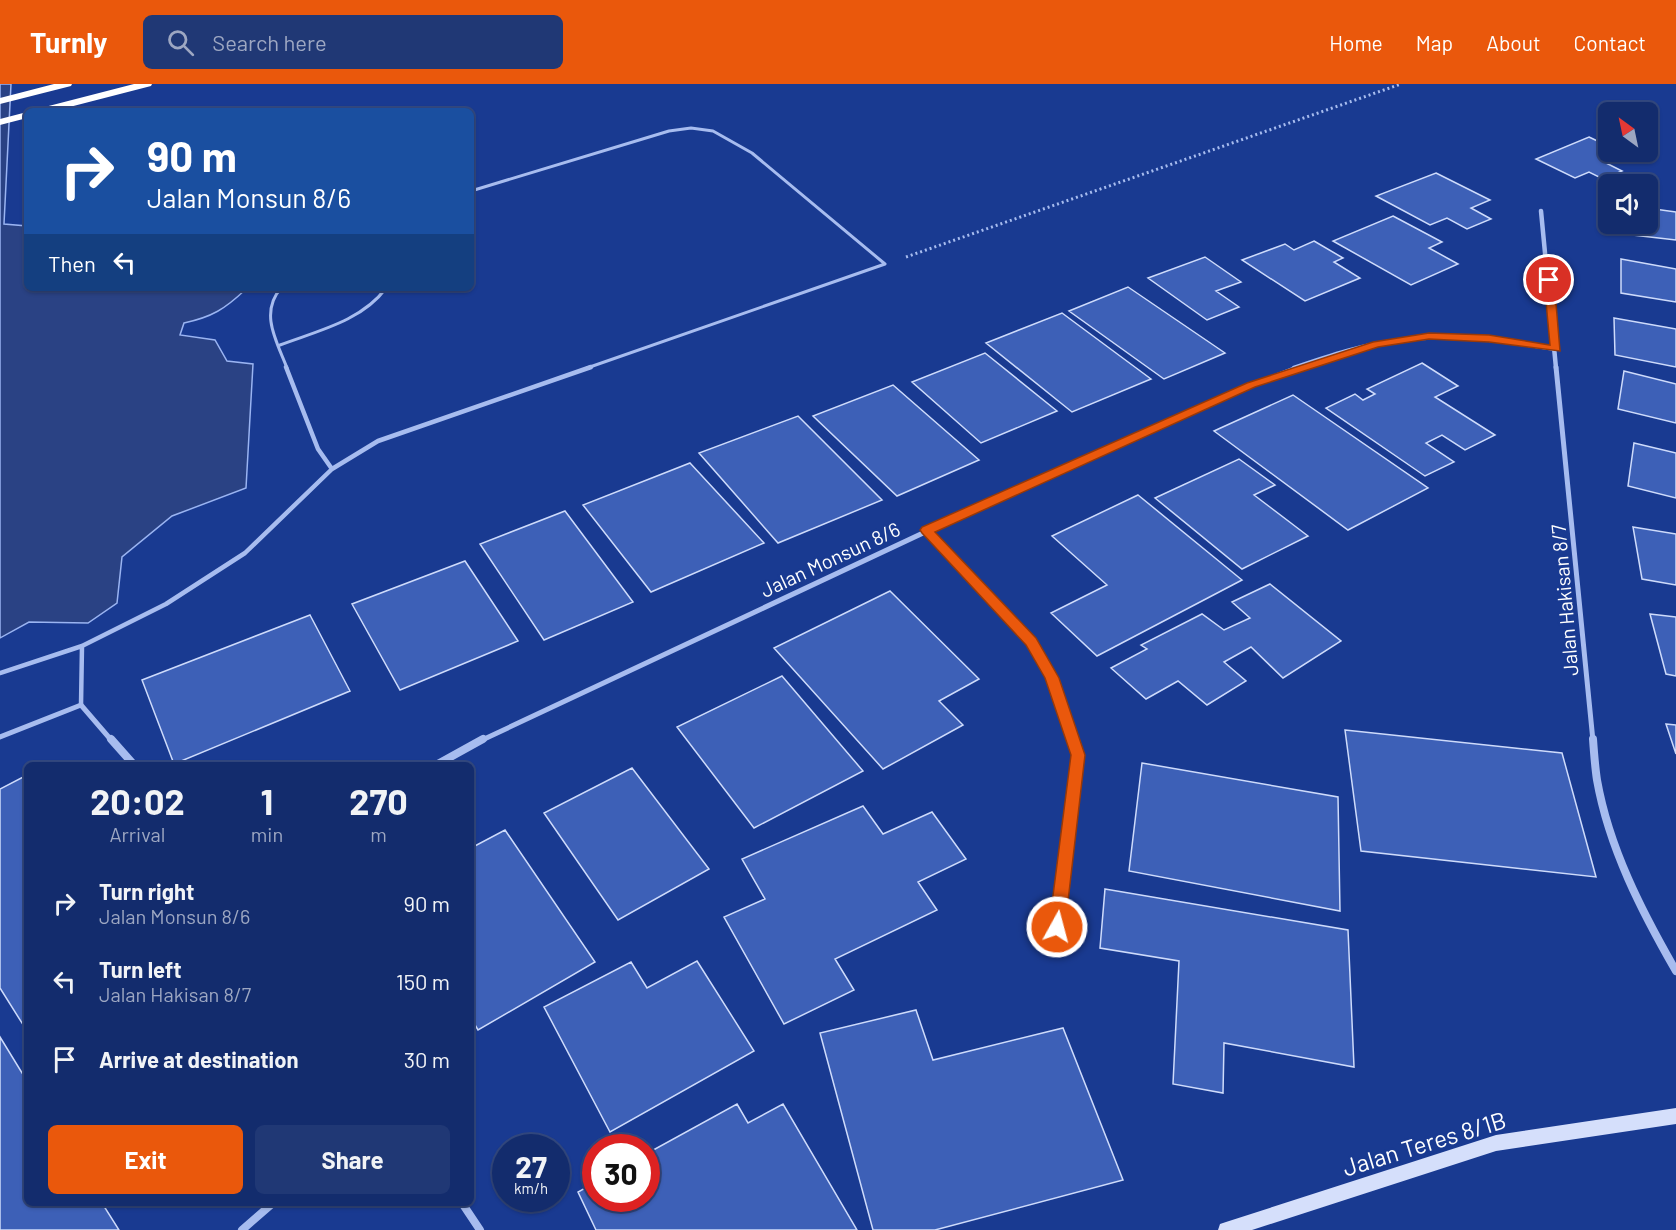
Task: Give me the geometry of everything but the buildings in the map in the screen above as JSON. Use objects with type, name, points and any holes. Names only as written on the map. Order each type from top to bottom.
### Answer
[{"type":"highway","points":[[0,101],[67,84]]},
{"type":"highway","points":[[53,108],[147,84]]},
{"type":"highway","points":[[0,122],[24,116]]},
{"type":"street","name":"Jalan Hakisan 8/7","points":[[1541,211],[1598,781],[1617,852],[1652,929],[1676,970]]},
{"type":"street","name":"Jalan Monsun 8/6","points":[[442,762],[486,738],[926,530],[1251,385],[1376,344],[1429,336],[1489,339],[1556,349]]},
{"type":"street","points":[[926,530],[1031,641],[1052,678],[1075,744],[1078,755],[1057,927]]},
{"type":"street","points":[[0,737],[81,705],[131,762]]},
{"type":"street","name":"Jalan Teres 8/1B","points":[[1226,1230],[1496,1143],[1676,1116]]},
{"type":"street","points":[[242,1230],[270,1206]]},
{"type":"street","points":[[464,1206],[480,1230]]},
{"type":"lane","points":[[474,190],[669,132],[691,128],[713,131],[752,153],[885,264]]},
{"type":"lane","points":[[0,673],[82,646],[166,604],[245,553],[332,469],[378,441],[885,264]]},
{"type":"lane","points":[[278,291],[274,295],[268,312],[318,449],[332,469]]},
{"type":"lane","points":[[280,345],[349,318],[382,297],[385,291]]},
{"type":"lane","points":[[81,705],[82,646]]},
{"type":"path","points":[[885,264],[1401,84]]},
{"type":"water","points":[[0,84],[11,84],[4,224],[24,226],[24,291],[244,291],[218,311],[184,323],[180,335],[215,340],[227,361],[253,364],[246,488],[172,516],[122,557],[117,603],[88,623],[29,622],[0,638]]},
{"type":"route","points":[[1057,927],[1078,755],[1052,678],[1031,641],[926,530],[1251,385],[1376,344],[1429,336],[1489,339],[1556,349],[1549,280]]}]
